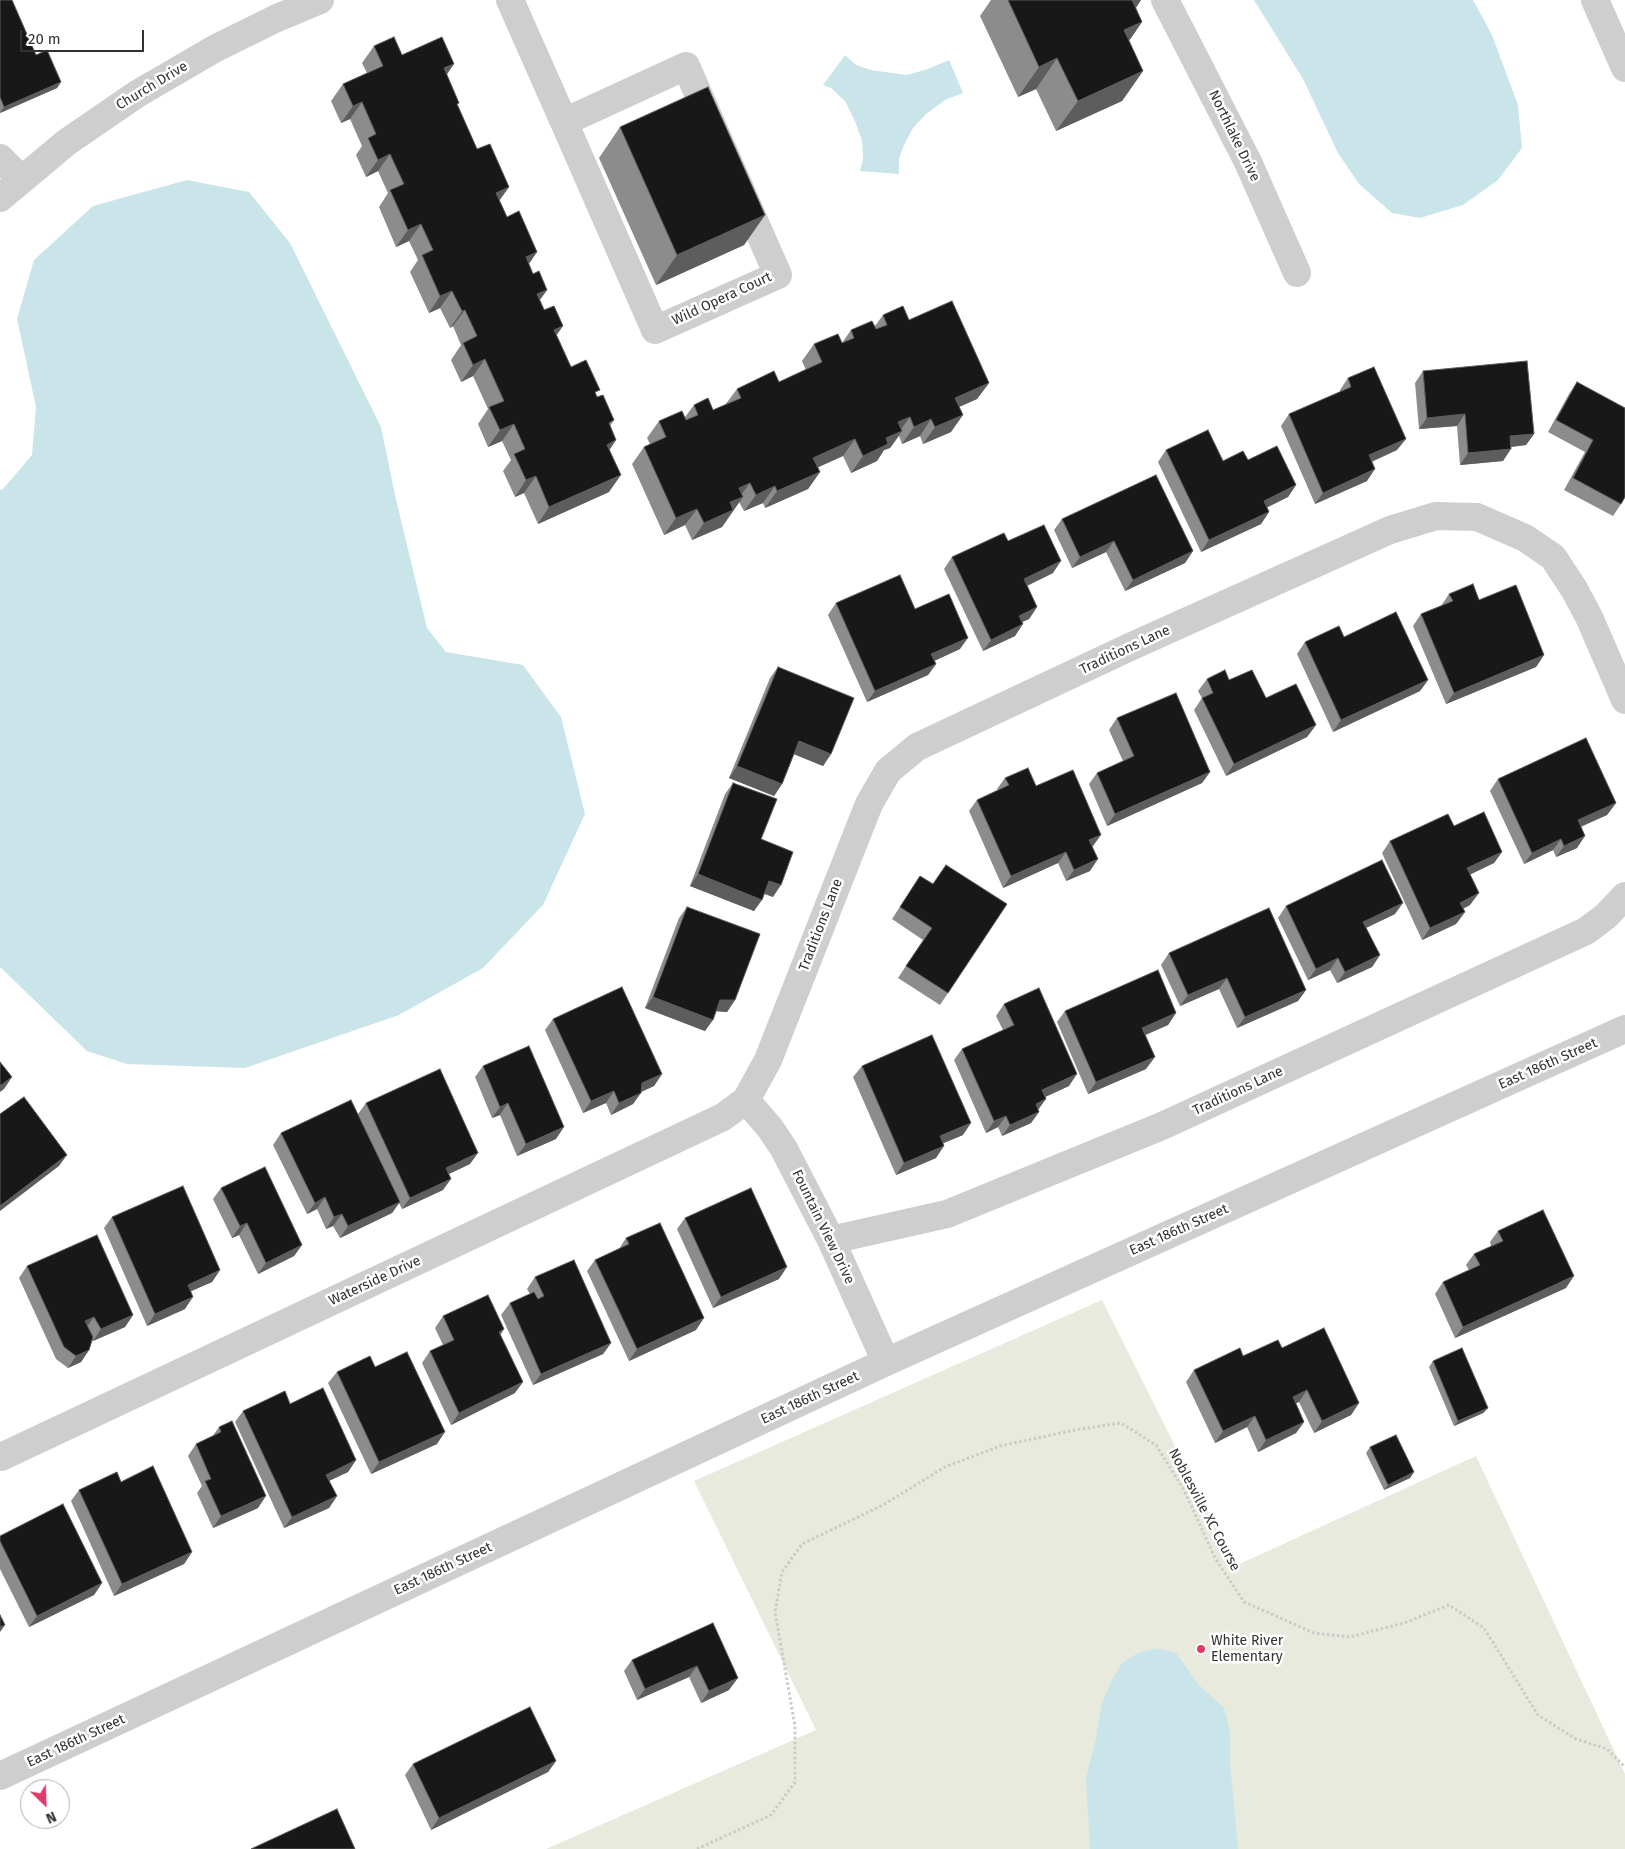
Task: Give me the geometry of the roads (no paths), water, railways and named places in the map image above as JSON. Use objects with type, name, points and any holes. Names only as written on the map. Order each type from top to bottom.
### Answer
[{"type":"street","name":"Church Drive","points":[[0,198],[66,142],[137,94],[216,48],[277,18],[320,0]]},
{"type":"street","name":"Wild Opera Court","points":[[510,0],[655,330],[778,275],[686,66],[564,122]]},
{"type":"street","name":"Northlake Drive","points":[[1166,0],[1248,162],[1297,273]]},
{"type":"street","points":[[1595,0],[1625,68]]},
{"type":"street","points":[[0,158],[21,179]]},
{"type":"street","name":"Traditions Lane","points":[[746,1100],[768,1060],[869,804],[888,771],[917,746],[1132,646],[1390,530],[1436,516],[1477,517],[1525,538],[1552,557],[1574,589],[1589,616],[1625,700]]},
{"type":"street","name":"Traditions Lane","points":[[831,1240],[946,1214],[1162,1126],[1586,931],[1606,916],[1625,896]]},
{"type":"street","name":"East 186th Street","points":[[0,1776],[886,1362],[1625,1029]]},
{"type":"street","name":"Fountain View Drive","points":[[746,1100],[770,1128],[784,1149],[831,1240],[886,1362]]},
{"type":"street","name":"Waterside Drive","points":[[0,1457],[723,1117],[746,1100]]},
{"type":"water","points":[[1254,0],[1473,0],[1492,35],[1518,105],[1522,148],[1498,180],[1463,205],[1420,218],[1392,213],[1359,184],[1338,153],[1303,79]]},
{"type":"water","points":[[845,55],[856,65],[871,70],[906,75],[925,70],[949,60],[963,93],[945,100],[926,114],[913,128],[899,159],[899,174],[860,171],[863,159],[862,141],[855,121],[845,101],[831,88],[823,85]]},
{"type":"water","points":[[187,180],[249,192],[290,243],[381,427],[395,495],[427,628],[446,652],[523,665],[561,717],[585,814],[543,905],[483,968],[399,1015],[245,1068],[127,1064],[87,1051],[0,967],[0,490],[3,489],[32,455],[36,407],[17,319],[34,260],[93,206]]},
{"type":"water","points":[[1157,1648],[1176,1653],[1199,1685],[1224,1708],[1230,1732],[1230,1762],[1238,1849],[1090,1849],[1086,1778],[1096,1738],[1101,1706],[1112,1680],[1122,1663],[1138,1653]]},
{"type":"place","name":"White River Elementary","points":[[1201,1649]]}]
